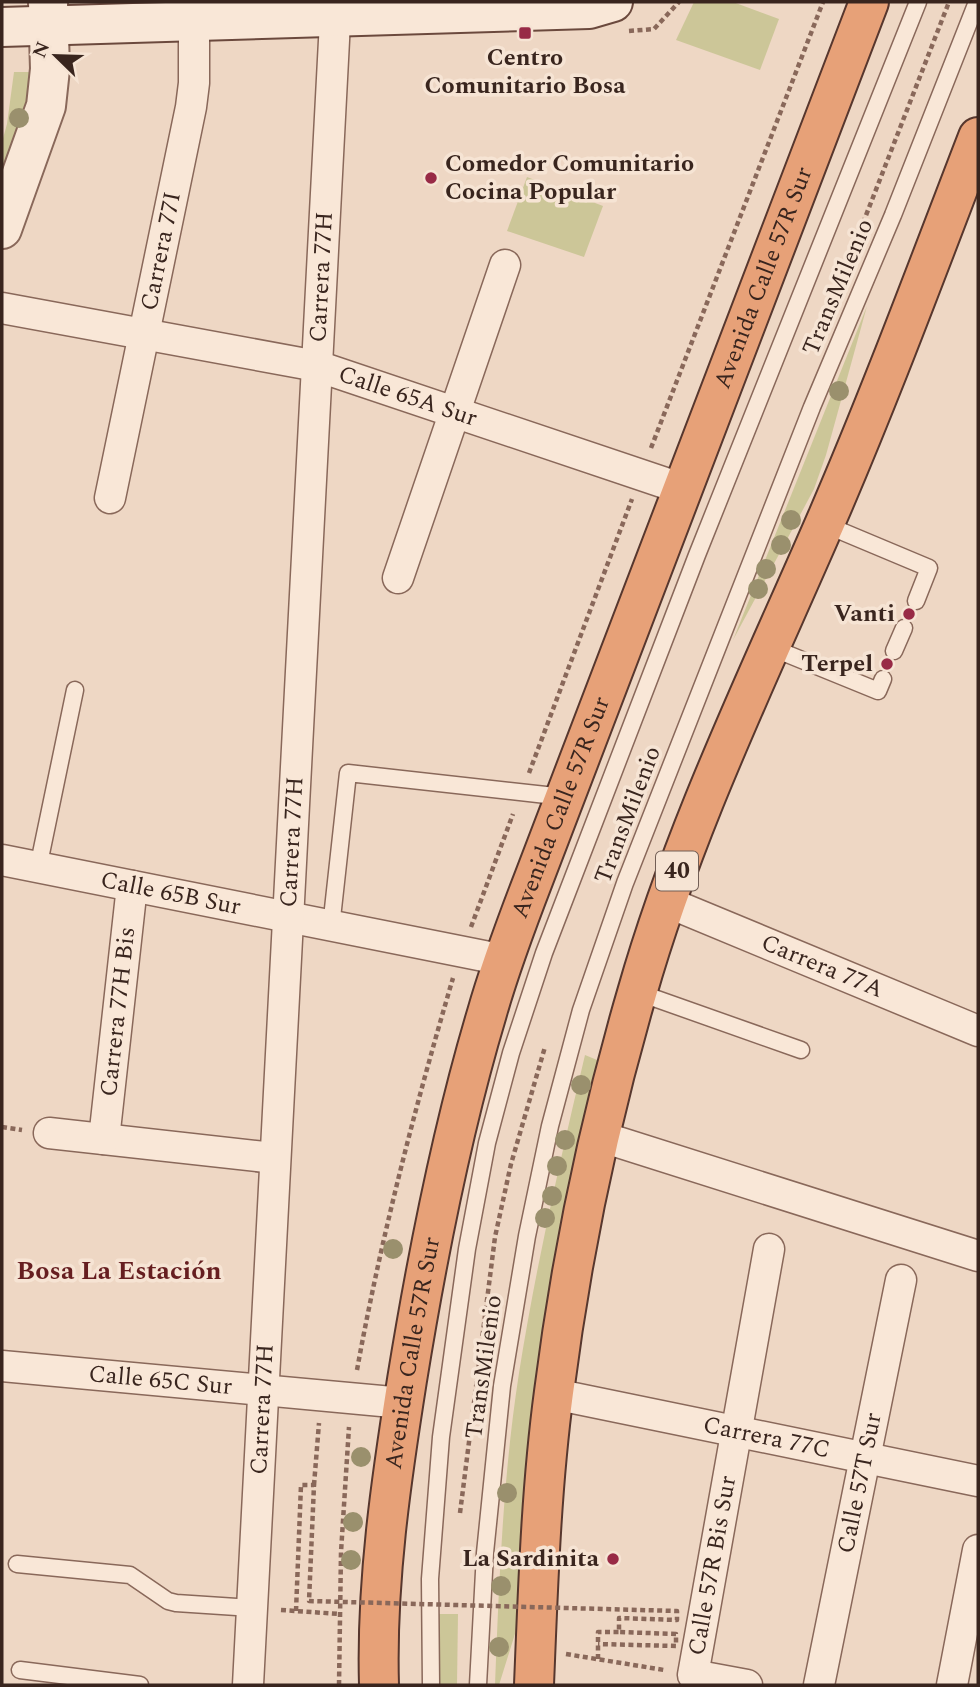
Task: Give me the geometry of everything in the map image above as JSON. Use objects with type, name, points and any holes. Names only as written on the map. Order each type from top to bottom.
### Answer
[{"type":"highway","name":"Avenida Calle 57R Sur","points":[[379,1685],[380,1591],[403,1403],[418,1311],[471,1068],[504,960],[564,797],[869,2]]},
{"type":"highway","name":"40","points":[[545,1663],[543,1510],[554,1394],[599,1136],[637,992],[682,859],[874,405],[978,137]]},
{"type":"highway","points":[[378,1646],[393,1685]]},
{"type":"highway","points":[[516,1685],[545,1663]]},
{"type":"main road","points":[[2,229],[46,106],[50,69],[35,22],[194,12],[589,9],[613,2]]},
{"type":"street","name":"Carrera 77H","points":[[248,1685],[336,9]]},
{"type":"street","name":"Carrera 77I","points":[[110,498],[191,107],[194,83],[194,12]]},
{"type":"street","points":[[398,578],[505,265]]},
{"type":"street","name":"Calle 65A Sur","points":[[2,308],[317,366],[453,414],[683,489]]},
{"type":"street","name":"Calle 65B Sur","points":[[2,860],[504,960]]},
{"type":"street","name":"Carrera 77H Bis","points":[[104,1139],[132,886]]},
{"type":"street","name":"Carrera 77A","points":[[667,902],[978,1031]]},
{"type":"street","points":[[49,1133],[274,1158]]},
{"type":"street","points":[[599,1136],[978,1256]]},
{"type":"street","name":"Calle 57R Bis Sur","points":[[693,1675],[769,1250]]},
{"type":"street","name":"Calle 57T Sur","points":[[819,1685],[901,1280]]},
{"type":"street","name":"Calle 65C Sur","points":[[2,1366],[403,1403]]},
{"type":"street","name":"Carrera 77C","points":[[554,1394],[978,1481]]},
{"type":"street","points":[[952,1685],[978,1550]]},
{"type":"street","points":[[693,1675],[747,1685]]},
{"type":"lane","name":"TransMilenio","points":[[431,1685],[430,1578],[441,1437],[467,1249],[487,1143],[511,1053],[544,953],[697,555],[918,2]]},
{"type":"lane","name":"TransMilenio","points":[[478,1685],[485,1553],[502,1387],[527,1236],[550,1126],[581,1010],[625,883],[811,407],[893,215],[977,2]]},
{"type":"lane","points":[[824,524],[929,568],[916,601]]},
{"type":"lane","points":[[894,651],[904,628]]},
{"type":"lane","points":[[770,647],[878,691],[883,679]]},
{"type":"lane","points":[[38,868],[75,690]]},
{"type":"lane","points":[[331,927],[348,773],[564,797]]},
{"type":"lane","points":[[637,992],[801,1050]]},
{"type":"lane","points":[[16,1564],[130,1575],[168,1601],[252,1608]]},
{"type":"lane","points":[[20,1670],[140,1685]]},
{"type":"path","points":[[861,228],[949,2]]},
{"type":"path","points":[[459,1523],[495,1237]]},
{"type":"path","points":[[318,1432],[309,1601],[677,1611],[677,1620],[619,1618],[619,1632]]},
{"type":"path","points":[[296,1611],[301,1485],[314,1485]]},
{"type":"path","points":[[448,1605],[450,1591]]},
{"type":"path","points":[[252,1608],[340,1614]]},
{"type":"path","points":[[598,1644],[676,1646],[676,1634],[598,1632],[598,1644],[598,1659]]},
{"type":"path","points":[[545,1663],[598,1659],[693,1675]]},
{"type":"shaded area","points":[[694,2],[733,2],[779,19],[760,70],[676,40]]},
{"type":"shaded area","points":[[14,72],[35,72],[2,206],[2,142]]},
{"type":"shaded area","points":[[527,177],[603,206],[584,257],[507,231]]},
{"type":"shaded area","points":[[867,306],[814,489],[733,640]]},
{"type":"shaded area","points":[[585,1055],[602,1062],[519,1621],[499,1685],[495,1685],[505,1490],[519,1373],[549,1213]]},
{"type":"shaded area","points":[[434,1614],[458,1614],[457,1685],[434,1685]]},
{"type":"place","name":"Centro Comunitario Bosa","points":[[525,33]]},
{"type":"place","name":"Comedor Comunitario Cocina Popular","points":[[431,178]]},
{"type":"place","name":"Vanti","points":[[909,614]]},
{"type":"place","name":"Terpel","points":[[887,664]]},
{"type":"place","name":"La Sardinita","points":[[613,1559]]},
{"type":"district","name":"Bosa La Estación","points":[[119,1271]]}]
